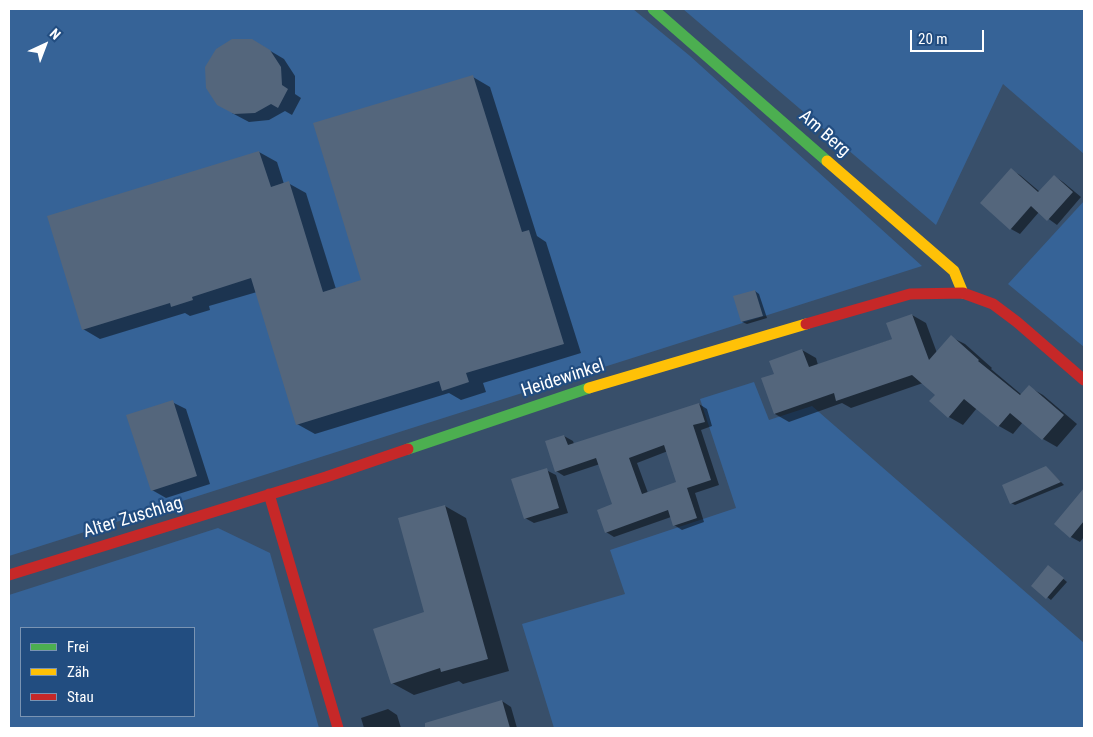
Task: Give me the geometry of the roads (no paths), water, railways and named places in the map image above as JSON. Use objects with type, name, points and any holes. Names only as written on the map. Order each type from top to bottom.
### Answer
[{"type":"street","name":"Am Berg","points":[[653,9],[954,271],[963,293]]},
{"type":"street","name":"Heidewinkel","points":[[269,494],[326,477],[596,386],[910,294],[963,293],[993,304],[1017,322],[1084,380]]},
{"type":"street","name":"Alter Zuschlag","points":[[9,575],[269,494]]},
{"type":"street","points":[[269,494],[338,728]]}]
